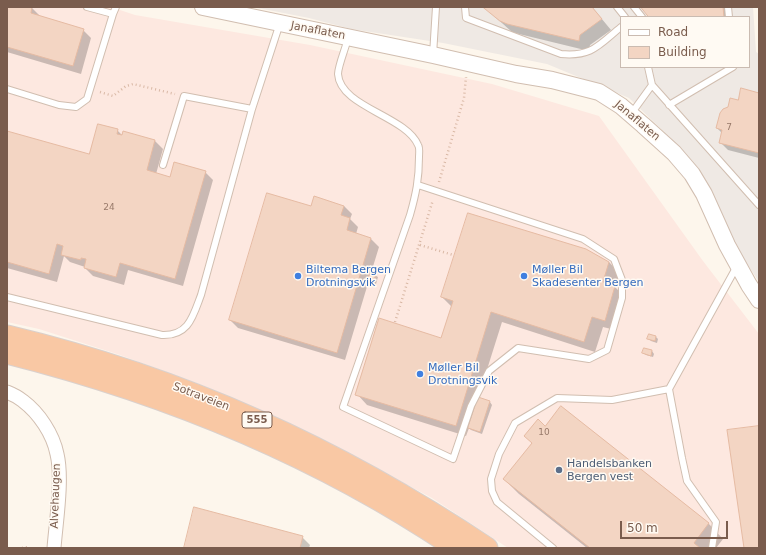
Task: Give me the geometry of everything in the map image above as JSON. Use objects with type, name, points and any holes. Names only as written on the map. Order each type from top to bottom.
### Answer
[{"type":"highway","name":"Sotraveien","points":[[7,336],[65,350],[143,375],[197,394],[246,415],[293,436],[385,484],[487,548]]},
{"type":"highway","name":"Sotraveien","points":[[7,354],[99,379],[185,409],[238,430],[286,452],[380,501],[456,548]]},
{"type":"street","name":"Janaflaten","points":[[203,7],[433,54],[516,74],[552,80],[599,92],[631,114],[674,153],[692,174],[704,194],[727,245],[759,300]]},
{"type":"street","name":"Alvehaugen","points":[[7,392],[22,400],[37,414],[50,435],[58,454],[59,480],[54,548]]},
{"type":"lane","points":[[87,7],[113,14]]},
{"type":"lane","points":[[7,89],[59,105],[76,106],[87,99],[116,7]]},
{"type":"lane","points":[[433,54],[436,7]]},
{"type":"lane","points":[[465,7],[466,18],[561,54],[584,54],[593,50],[620,27]]},
{"type":"lane","points":[[617,7],[624,16]]},
{"type":"lane","points":[[634,7],[641,16]]},
{"type":"lane","points":[[7,297],[29,301],[162,335],[170,335],[179,332],[191,322],[201,295],[252,109],[280,23]]},
{"type":"lane","points":[[349,37],[338,73],[342,86],[361,104],[410,133],[419,146],[418,185],[410,215],[343,407],[453,459],[471,406],[489,370],[518,348],[589,359],[607,350],[622,298],[622,280],[614,259],[583,239],[418,185]]},
{"type":"lane","points":[[648,68],[652,85],[759,205]]},
{"type":"lane","points":[[669,105],[731,68]]},
{"type":"lane","points":[[631,114],[652,85]]},
{"type":"lane","points":[[163,165],[184,96],[252,109]]},
{"type":"lane","points":[[712,548],[716,522],[687,481],[669,388],[738,264]]},
{"type":"lane","points":[[553,548],[497,502],[492,491],[491,479],[499,454],[515,423],[557,398],[612,400],[669,388]]},
{"type":"path","points":[[108,94],[113,96],[126,86],[133,84],[184,96]]},
{"type":"path","points":[[420,245],[453,255]]},
{"type":"path","points":[[22,548],[28,548]]},
{"type":"shaded area","points":[[7,7],[111,7],[135,15],[310,45],[492,84],[599,116],[703,261],[759,334],[759,548],[508,548],[432,498],[311,434],[202,385],[120,355],[39,329],[7,322]]},
{"type":"shaded area","points":[[253,7],[753,7],[756,52],[759,54],[759,282],[740,253],[716,202],[686,157],[663,131],[629,98],[547,64],[443,43],[351,29],[309,18]]},
{"type":"building","points":[[7,7],[32,7],[31,13],[84,29],[73,66],[7,47]]},
{"type":"building","points":[[483,7],[592,7],[602,19],[580,35],[579,41],[507,24],[500,21]]},
{"type":"building","points":[[641,7],[723,7],[724,16],[648,16]]},
{"type":"building","points":[[741,88],[759,93],[759,153],[719,143],[722,130],[716,128],[720,113],[723,109],[728,107],[730,98],[738,100]]},
{"type":"building","points":[[98,124],[118,129],[117,134],[122,135],[123,131],[155,140],[147,170],[170,177],[174,162],[206,171],[175,279],[120,263],[116,277],[84,268],[86,259],[81,258],[81,260],[61,255],[63,246],[57,244],[49,274],[7,262],[7,131],[89,154]]},
{"type":"building","points":[[267,193],[311,206],[314,196],[344,206],[341,215],[350,218],[347,230],[371,238],[337,353],[229,320]]},
{"type":"building","points":[[468,213],[586,249],[609,262],[603,282],[615,286],[605,321],[592,317],[584,342],[491,312],[456,426],[355,395],[379,318],[441,338],[453,301],[441,297]]},
{"type":"building","points":[[370,272],[376,274],[373,282],[368,281]]},
{"type":"building","points":[[649,334],[656,336],[655,341],[647,339]]},
{"type":"building","points":[[644,348],[652,350],[651,356],[642,353]]},
{"type":"building","points":[[478,397],[490,401],[480,432],[468,428]]},
{"type":"building","points":[[561,406],[709,523],[694,543],[700,548],[590,548],[503,479],[532,443],[524,436],[538,419],[545,426]]},
{"type":"building","points":[[759,426],[759,548],[744,548],[727,430]]},
{"type":"building","points":[[194,507],[303,536],[300,548],[184,548]]},
{"type":"place","name":"Biltema Bergen Drotningsvik","points":[[298,276]]},
{"type":"place","name":"Møller Bil Skadesenter Bergen","points":[[524,276]]},
{"type":"place","name":"Møller Bil Drotningsvik","points":[[420,374]]},
{"type":"place","name":"Handelsbanken Bergen vest","points":[[559,470]]}]
